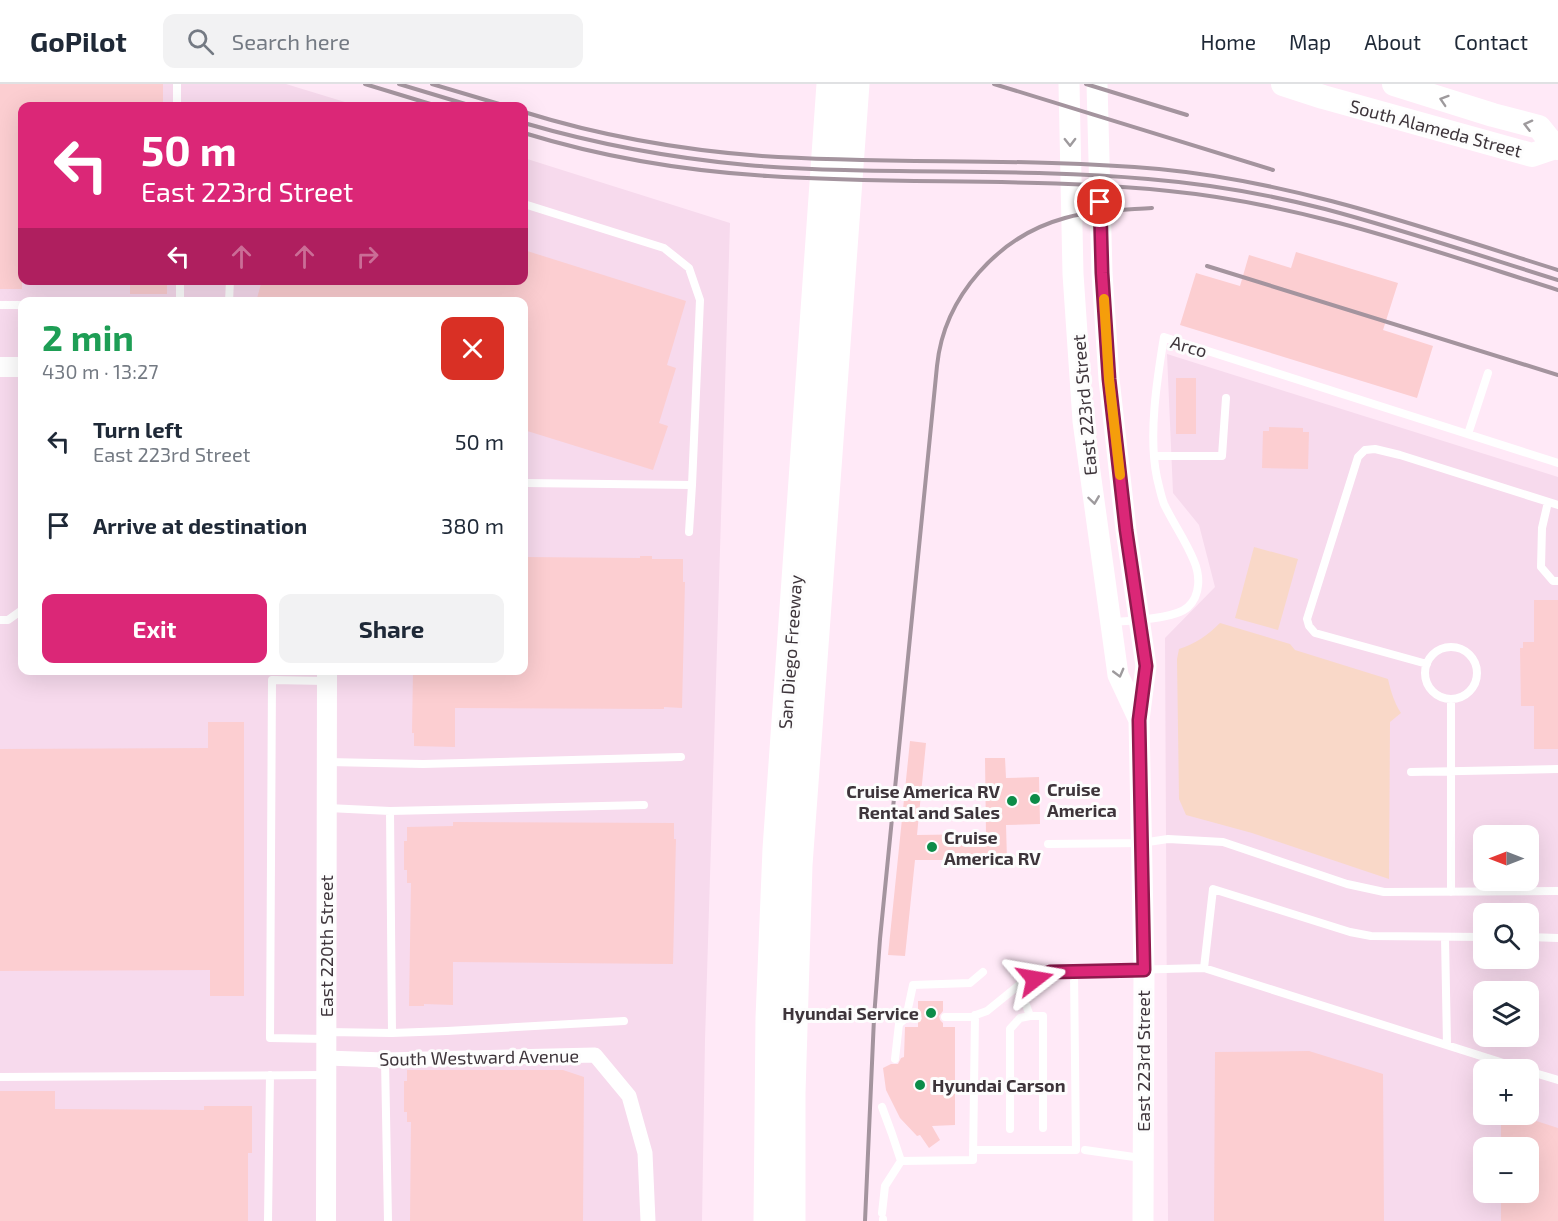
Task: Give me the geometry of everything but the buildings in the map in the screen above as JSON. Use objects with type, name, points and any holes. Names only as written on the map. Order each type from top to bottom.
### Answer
[{"type":"highway","name":"San Diego Freeway","points":[[807,1221],[810,992],[835,290],[830,84]]},
{"type":"highway","points":[[792,1221],[792,1093],[799,865],[835,290],[845,84]]},
{"type":"highway","points":[[782,1221],[783,1052],[789,882],[835,290],[856,84]]},
{"type":"highway","name":"San Diego Freeway","points":[[767,1221],[769,1018],[776,849],[835,290],[869,84]]},
{"type":"main road","name":"East 223rd Street","points":[[1069,84],[1073,274],[1083,421],[1118,675],[1139,720]]},
{"type":"main road","name":"East 223rd Street","points":[[1097,84],[1102,273],[1110,390],[1126,530],[1146,666],[1139,720],[1144,970],[1143,1221]]},
{"type":"main road","name":"South Alameda Street","points":[[1283,84],[1325,90],[1532,155],[1556,148],[1539,127],[1493,116],[1394,84]]},
{"type":"street","points":[[0,367],[18,367]]},
{"type":"street","name":"East 220th Street","points":[[326,1221],[327,676]]},
{"type":"street","name":"South Westward Avenue","points":[[326,1051],[385,1059],[596,1055],[629,1096],[645,1154],[648,1221]]},
{"type":"lane","points":[[177,84],[177,102]]},
{"type":"lane","points":[[528,205],[663,248],[689,268],[700,300],[689,532]]},
{"type":"lane","points":[[0,305],[18,305]]},
{"type":"lane","name":"Arco","points":[[1111,622],[1140,621],[1187,608],[1195,597],[1199,581],[1195,562],[1163,502],[1157,474],[1154,434],[1157,380],[1164,337],[1558,463]]},
{"type":"lane","points":[[1468,434],[1488,373]]},
{"type":"lane","points":[[1155,456],[1222,456],[1226,398]]},
{"type":"lane","points":[[1427,664],[1316,633],[1309,626],[1307,619],[1358,458],[1365,450],[1375,449],[1558,505]]},
{"type":"lane","points":[[528,483],[692,485]]},
{"type":"lane","points":[[1548,502],[1542,528],[1541,567],[1553,581],[1558,581]]},
{"type":"lane","points":[[0,620],[8,620],[18,613]]},
{"type":"lane","points":[[1457,646],[1470,653],[1477,665],[1478,679],[1471,691],[1459,699],[1451,699],[1445,699],[1433,693],[1426,681],[1425,667],[1432,654],[1443,647],[1457,646]]},
{"type":"lane","points":[[326,1051],[270,1038],[270,1026],[272,680],[327,676]]},
{"type":"lane","points":[[1451,699],[1451,892]]},
{"type":"lane","points":[[327,762],[423,764],[681,757]]},
{"type":"lane","points":[[1412,772],[1558,769]]},
{"type":"lane","points":[[327,808],[390,811],[644,805]]},
{"type":"lane","points":[[390,811],[393,1033]]},
{"type":"lane","points":[[1048,844],[1141,843],[1168,839],[1223,843],[1347,884],[1384,892],[1558,891]]},
{"type":"lane","points":[[1204,968],[1213,889],[1371,936],[1473,937]]},
{"type":"lane","points":[[1445,937],[1447,1045]]},
{"type":"lane","points":[[1539,938],[1558,938]]},
{"type":"lane","points":[[945,1017],[970,1017],[987,1011],[1019,985],[1050,972],[1204,968],[1492,1059]]},
{"type":"lane","points":[[1074,971],[1081,1150]]},
{"type":"lane","points":[[906,1018],[913,985],[970,983],[983,972]]},
{"type":"lane","points":[[1019,985],[1030,1016]]},
{"type":"lane","points":[[901,1161],[974,1160],[975,1015]]},
{"type":"lane","points":[[1010,1129],[1010,1029],[1020,1018],[1030,1016],[1043,1016],[1043,1128]]},
{"type":"lane","points":[[895,1059],[899,1024],[906,1018],[916,1017]]},
{"type":"lane","points":[[0,1077],[270,1076],[326,1051],[393,1033],[624,1021]]},
{"type":"lane","points":[[385,1059],[388,1221]]},
{"type":"lane","points":[[1539,1074],[1558,1080]]},
{"type":"lane","points":[[268,1221],[270,1076]]},
{"type":"lane","points":[[882,1107],[901,1161]]},
{"type":"lane","points":[[974,1150],[1081,1150],[1143,1158]]},
{"type":"lane","points":[[883,1218],[885,1186],[901,1161]]},
{"type":"shaded area","points":[[0,84],[286,84],[345,102],[18,102],[18,285],[528,285],[528,159],[730,223],[705,1040],[702,1221],[0,1221]]},
{"type":"shaded area","points":[[1167,354],[1558,477],[1558,1221],[1168,1221],[1165,638],[1215,587],[1199,525],[1173,493]]},
{"type":"shaded area","points":[[1254,547],[1298,559],[1278,630],[1235,618]]},
{"type":"shaded area","points":[[1220,623],[1290,644],[1295,650],[1388,679],[1396,705],[1401,713],[1390,722],[1389,879],[1252,833],[1186,815],[1179,799],[1177,659],[1179,649],[1201,639]]},
{"type":"railway","points":[[365,84],[424,102]]},
{"type":"railway","points":[[399,84],[459,102]]},
{"type":"railway","points":[[432,84],[493,102]]},
{"type":"railway","points":[[994,84],[1273,170]]},
{"type":"railway","points":[[1086,84],[1187,115]]},
{"type":"railway","points":[[528,113],[612,135],[671,146],[762,156],[1109,165],[1210,175],[1261,184],[1361,209],[1558,270]]},
{"type":"railway","points":[[528,124],[634,149],[747,165],[847,170],[1098,175],[1215,187],[1325,209],[1558,280]]},
{"type":"railway","points":[[528,134],[644,162],[737,174],[818,179],[1069,184],[1219,197],[1268,206],[1366,230],[1558,290]]},
{"type":"railway","points":[[865,1221],[880,939],[937,366],[942,340],[963,293],[997,254],[1018,239],[1041,227],[1076,215],[1152,208]]},
{"type":"railway","points":[[1207,266],[1558,375]]},
{"type":"slow traffic","points":[[1104,299],[1109,379],[1120,475]]},
{"type":"place","name":"Cruise America","points":[[1035,799]]},
{"type":"place","name":"Cruise America RV Rental and Sales","points":[[1012,801]]},
{"type":"place","name":"Cruise America RV","points":[[932,847]]},
{"type":"place","name":"Hyundai Service","points":[[931,1013]]},
{"type":"place","name":"Hyundai Carson","points":[[920,1085]]},
{"type":"route","points":[[1035,979],[1050,972],[1144,970],[1139,720],[1146,666],[1126,530],[1109,379],[1100,202]]}]
